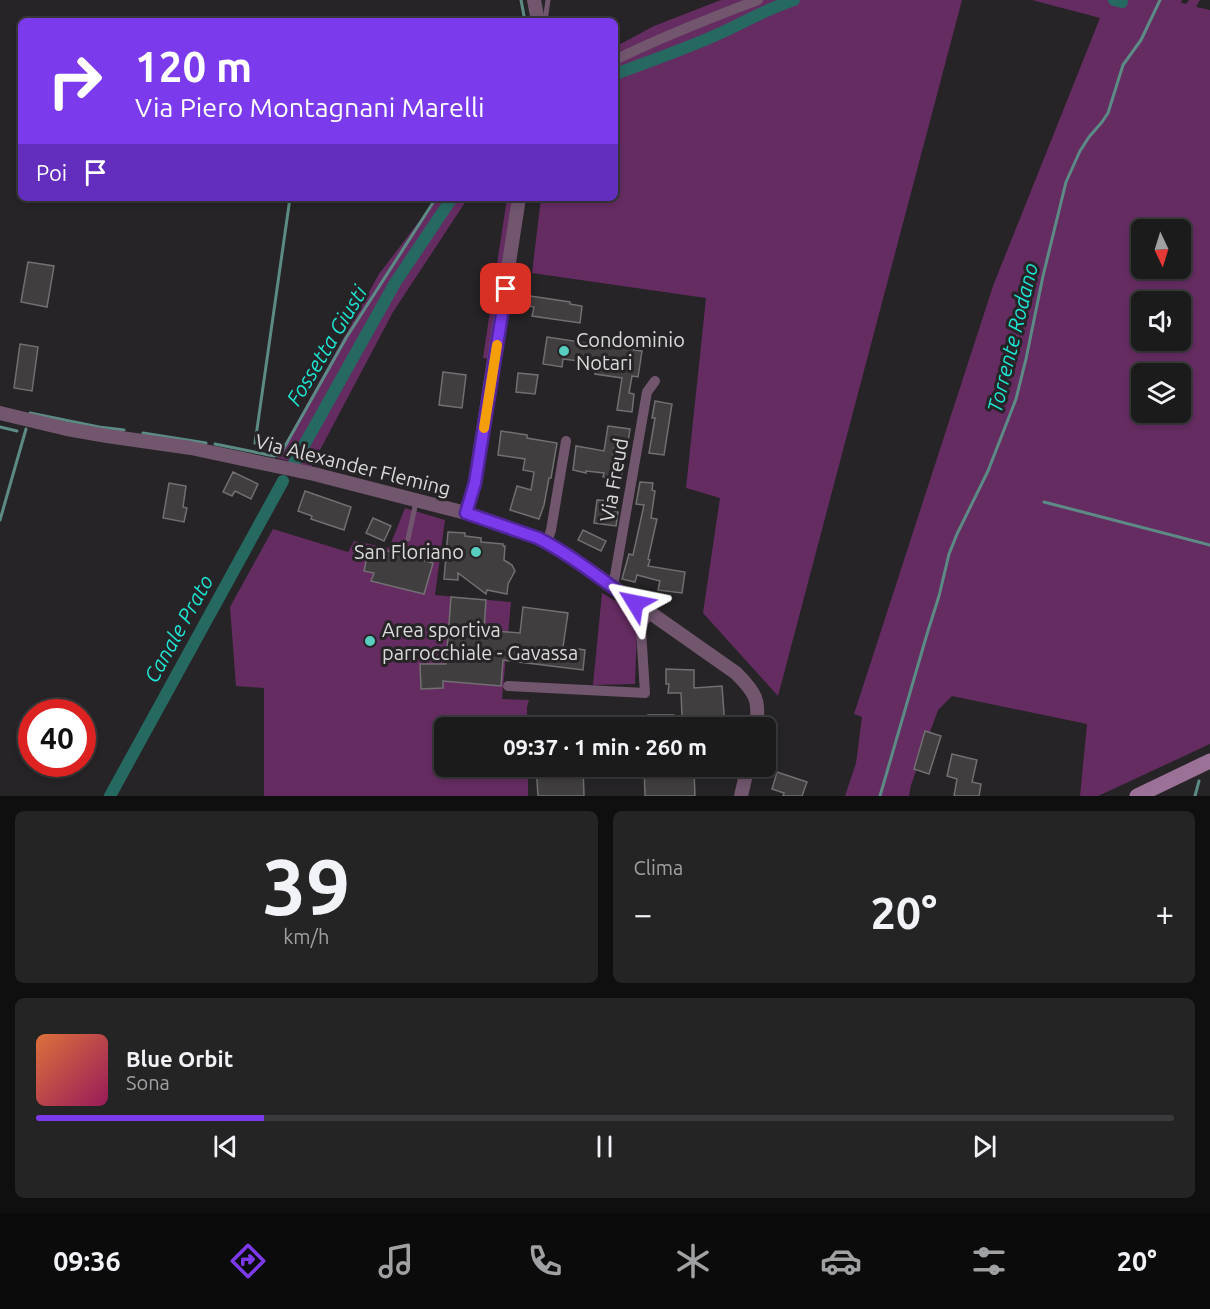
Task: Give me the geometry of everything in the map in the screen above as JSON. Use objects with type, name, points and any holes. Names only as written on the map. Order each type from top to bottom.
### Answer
[{"type":"main road","points":[[1137,796],[1210,761]]},
{"type":"street","points":[[534,0],[537,18]]},
{"type":"street","points":[[618,59],[724,12],[759,0]]},
{"type":"street","points":[[466,513],[475,483],[519,201]]},
{"type":"street","name":"Via Freud","points":[[613,587],[647,392],[655,381]]},
{"type":"street","name":"Via Alexander Fleming","points":[[0,413],[107,436],[191,448],[314,474],[466,513],[538,538],[568,555],[736,674],[747,684],[757,702],[757,717]]},
{"type":"street","points":[[547,542],[566,441]]},
{"type":"street","points":[[508,686],[645,693],[641,630],[650,613]]},
{"type":"street","points":[[741,796],[745,777]]},
{"type":"lane","points":[[545,18],[548,0]]},
{"type":"lane","points":[[408,539],[416,500]]},
{"type":"shaded area","points":[[721,0],[962,0],[778,696],[703,613],[720,498],[686,488],[706,298],[532,273],[541,201],[618,201],[618,45],[654,26]]},
{"type":"shaded area","points":[[1032,0],[1182,0],[1181,3],[1186,4],[1189,0],[1200,0],[1196,7],[1210,10],[1210,744],[1098,796],[1080,796],[1087,724],[952,696],[938,710],[909,796],[845,796],[856,763],[862,717],[854,714],[993,286],[1100,18]]},
{"type":"shaded area","points":[[435,201],[466,201],[393,312],[311,467],[277,458],[379,274]]},
{"type":"shaded area","points":[[507,201],[514,201],[490,359],[483,358]]},
{"type":"shaded area","name":"Area sportiva parrocchiale - Gavassa","points":[[405,508],[445,520],[435,595],[511,602],[502,699],[529,700],[527,717],[434,717],[434,777],[528,777],[528,796],[264,796],[264,688],[236,686],[230,607],[273,529],[348,552],[354,541],[389,548]]},
{"type":"shaded area","points":[[602,593],[636,613],[635,684],[593,685]]},
{"type":"building","points":[[28,262],[54,266],[47,307],[21,302]]},
{"type":"building","points":[[530,296],[582,306],[580,323],[532,316],[534,307],[529,306]]},
{"type":"building","points":[[547,337],[599,345],[600,339],[635,345],[634,350],[642,351],[638,377],[632,376],[629,393],[634,394],[632,412],[617,410],[622,378],[595,374],[596,363],[563,359],[562,367],[543,364]]},
{"type":"building","points":[[20,344],[38,347],[32,391],[14,388]]},
{"type":"building","points":[[443,372],[466,375],[462,408],[439,405]]},
{"type":"building","points":[[518,373],[538,375],[535,394],[516,392]]},
{"type":"building","points":[[655,401],[672,404],[664,455],[649,453],[655,418],[652,418]]},
{"type":"building","points":[[608,426],[630,429],[627,450],[614,448],[612,466],[623,467],[621,480],[603,477],[604,473],[573,470],[576,446],[604,451]]},
{"type":"building","points":[[501,431],[557,443],[551,478],[549,478],[539,519],[510,510],[517,486],[531,490],[534,472],[523,470],[525,459],[498,455]]},
{"type":"building","points":[[233,472],[258,484],[251,499],[235,491],[232,496],[223,492]]},
{"type":"building","points":[[640,482],[653,483],[652,490],[655,491],[651,518],[657,519],[648,566],[685,572],[682,593],[658,590],[660,581],[637,575],[635,582],[622,579],[629,554],[633,555],[644,505],[636,504]]},
{"type":"building","points":[[169,483],[186,486],[183,507],[187,508],[184,522],[163,518]]},
{"type":"building","points":[[305,491],[351,507],[344,530],[311,519],[312,516],[298,511]]},
{"type":"building","points":[[597,500],[616,501],[615,511],[618,512],[616,526],[594,523]]},
{"type":"building","points":[[373,518],[391,526],[384,541],[366,533]]},
{"type":"building","points":[[583,530],[606,541],[601,551],[578,540]]},
{"type":"building","points":[[448,532],[465,533],[465,536],[481,538],[481,542],[505,546],[504,560],[512,565],[515,571],[508,584],[507,594],[487,590],[486,594],[458,573],[458,580],[444,579]]},
{"type":"building","points":[[380,549],[433,563],[424,594],[371,581],[374,573],[364,571],[367,557],[377,560]]},
{"type":"building","points":[[451,597],[486,600],[484,630],[520,633],[523,607],[568,613],[563,647],[585,650],[583,670],[503,660],[501,686],[443,681],[443,688],[421,689],[420,664],[446,664]]},
{"type":"building","points":[[666,669],[694,670],[694,688],[722,686],[724,717],[682,716],[681,693],[668,693],[669,684],[666,684]]},
{"type":"building","points":[[648,715],[674,715],[674,717],[648,717]]},
{"type":"building","points":[[925,731],[941,736],[929,774],[914,769]]},
{"type":"building","points":[[952,754],[977,760],[972,782],[981,784],[979,796],[954,796],[957,779],[947,776]]},
{"type":"building","points":[[777,772],[807,782],[802,796],[783,796],[784,793],[772,789]]},
{"type":"building","points":[[537,777],[583,777],[584,796],[538,796]]},
{"type":"building","points":[[644,777],[694,777],[695,796],[645,796]]},
{"type":"waterway","name":"Fossetta Giusti","points":[[521,0],[524,18]]},
{"type":"waterway","name":"Canale Prato","points":[[618,73],[702,41],[794,0]]},
{"type":"waterway","name":"Canale Prato","points":[[1114,0],[1122,2]]},
{"type":"waterway","name":"Torrente Rodano","points":[[880,796],[939,596],[949,554],[988,471],[1016,399],[1066,182],[1080,151],[1108,113],[1123,65],[1141,40],[1160,0]]},
{"type":"waterway","points":[[255,443],[290,201]]},
{"type":"waterway","name":"Fossetta Giusti","points":[[215,444],[274,456],[280,455],[346,338],[434,201]]},
{"type":"waterway","name":"Canale Prato","points":[[294,463],[395,283],[450,201]]},
{"type":"waterway","name":"Fossetta Giusti","points":[[30,413],[124,430]]},
{"type":"waterway","points":[[0,427],[17,431]]},
{"type":"waterway","name":"Fossetta Giusti","points":[[0,520],[26,429]]},
{"type":"waterway","name":"Fossetta Giusti","points":[[143,433],[206,443]]},
{"type":"waterway","name":"Canale Prato","points":[[110,796],[283,481]]},
{"type":"waterway","points":[[1044,502],[1210,545]]},
{"type":"waterway","points":[[1195,796],[1199,781]]},
{"type":"slow traffic","points":[[484,428],[497,345]]},
{"type":"place","name":"Condominio Notari","points":[[564,351]]},
{"type":"place","name":"San Floriano","points":[[476,552]]},
{"type":"place","name":"Area sportiva parrocchiale - Gavassa","points":[[370,641]]},
{"type":"route","points":[[506,289],[475,483],[466,513],[547,542],[635,603]]}]
